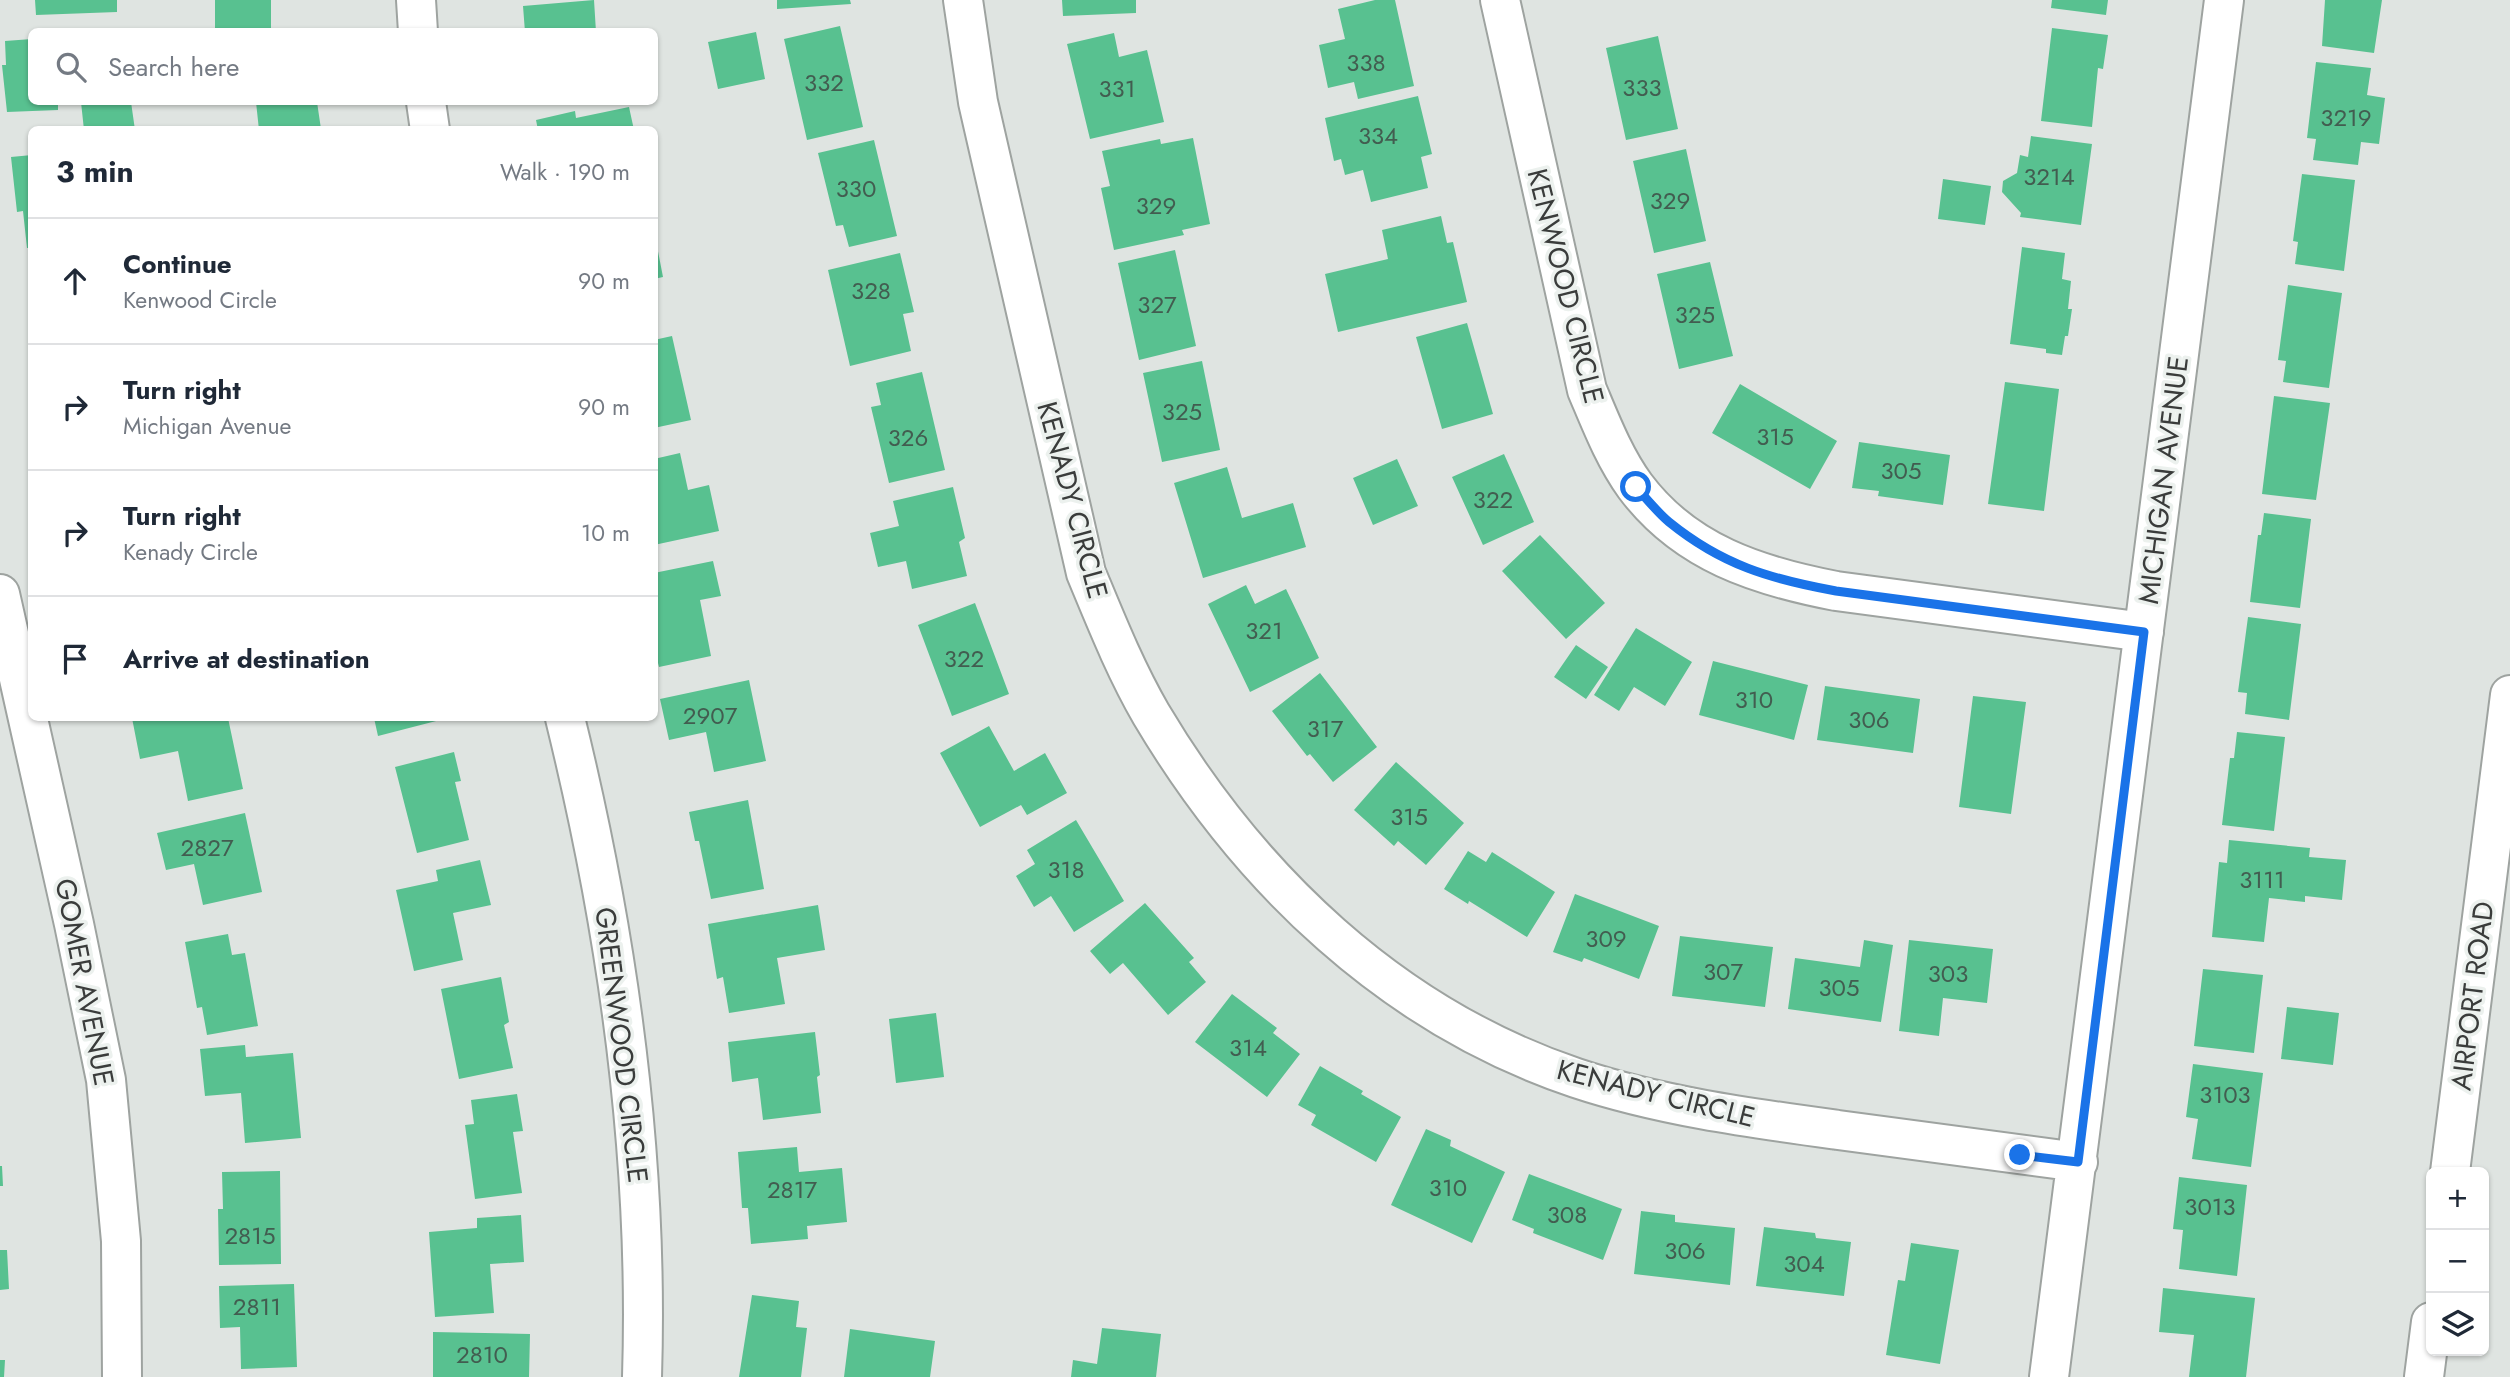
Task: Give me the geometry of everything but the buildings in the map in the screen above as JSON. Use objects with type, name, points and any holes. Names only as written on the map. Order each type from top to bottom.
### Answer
[{"type":"street","points":[[416,0],[418,28]]},
{"type":"street","name":"KENADY CIRCLE","points":[[963,0],[978,102],[1086,573],[1116,645],[1150,712],[1201,792],[1245,849],[1346,949],[1408,994],[1467,1032],[1577,1079],[1714,1111],[2078,1162]]},
{"type":"street","name":"KENWOOD CIRCLE","points":[[1500,0],[1587,390],[1608,442],[1636,487],[1667,520],[1718,555],[1748,570],[1788,582],[1836,591],[2144,632]]},
{"type":"street","name":"MICHIGAN AVENUE","points":[[2049,1377],[2224,0]]},
{"type":"street","points":[[426,105],[429,126]]},
{"type":"street","name":"GOMER AVENUE","points":[[0,594],[28,719]]},
{"type":"street","name":"AIRPORT ROAD","points":[[2451,1167],[2510,695]]},
{"type":"street","name":"GOMER AVENUE","points":[[28,721],[106,1080],[121,1241],[122,1377]]},
{"type":"street","name":"GREENWOOD CIRCLE","points":[[566,721],[606,907],[636,1137],[644,1245],[642,1377]]},
{"type":"street","points":[[2424,1377],[2427,1356]]},
{"type":"route","points":[[1636,487],[1667,520],[1708,550],[1748,570],[1788,582],[1836,591],[2144,632],[2078,1162],[2020,1155]]}]
